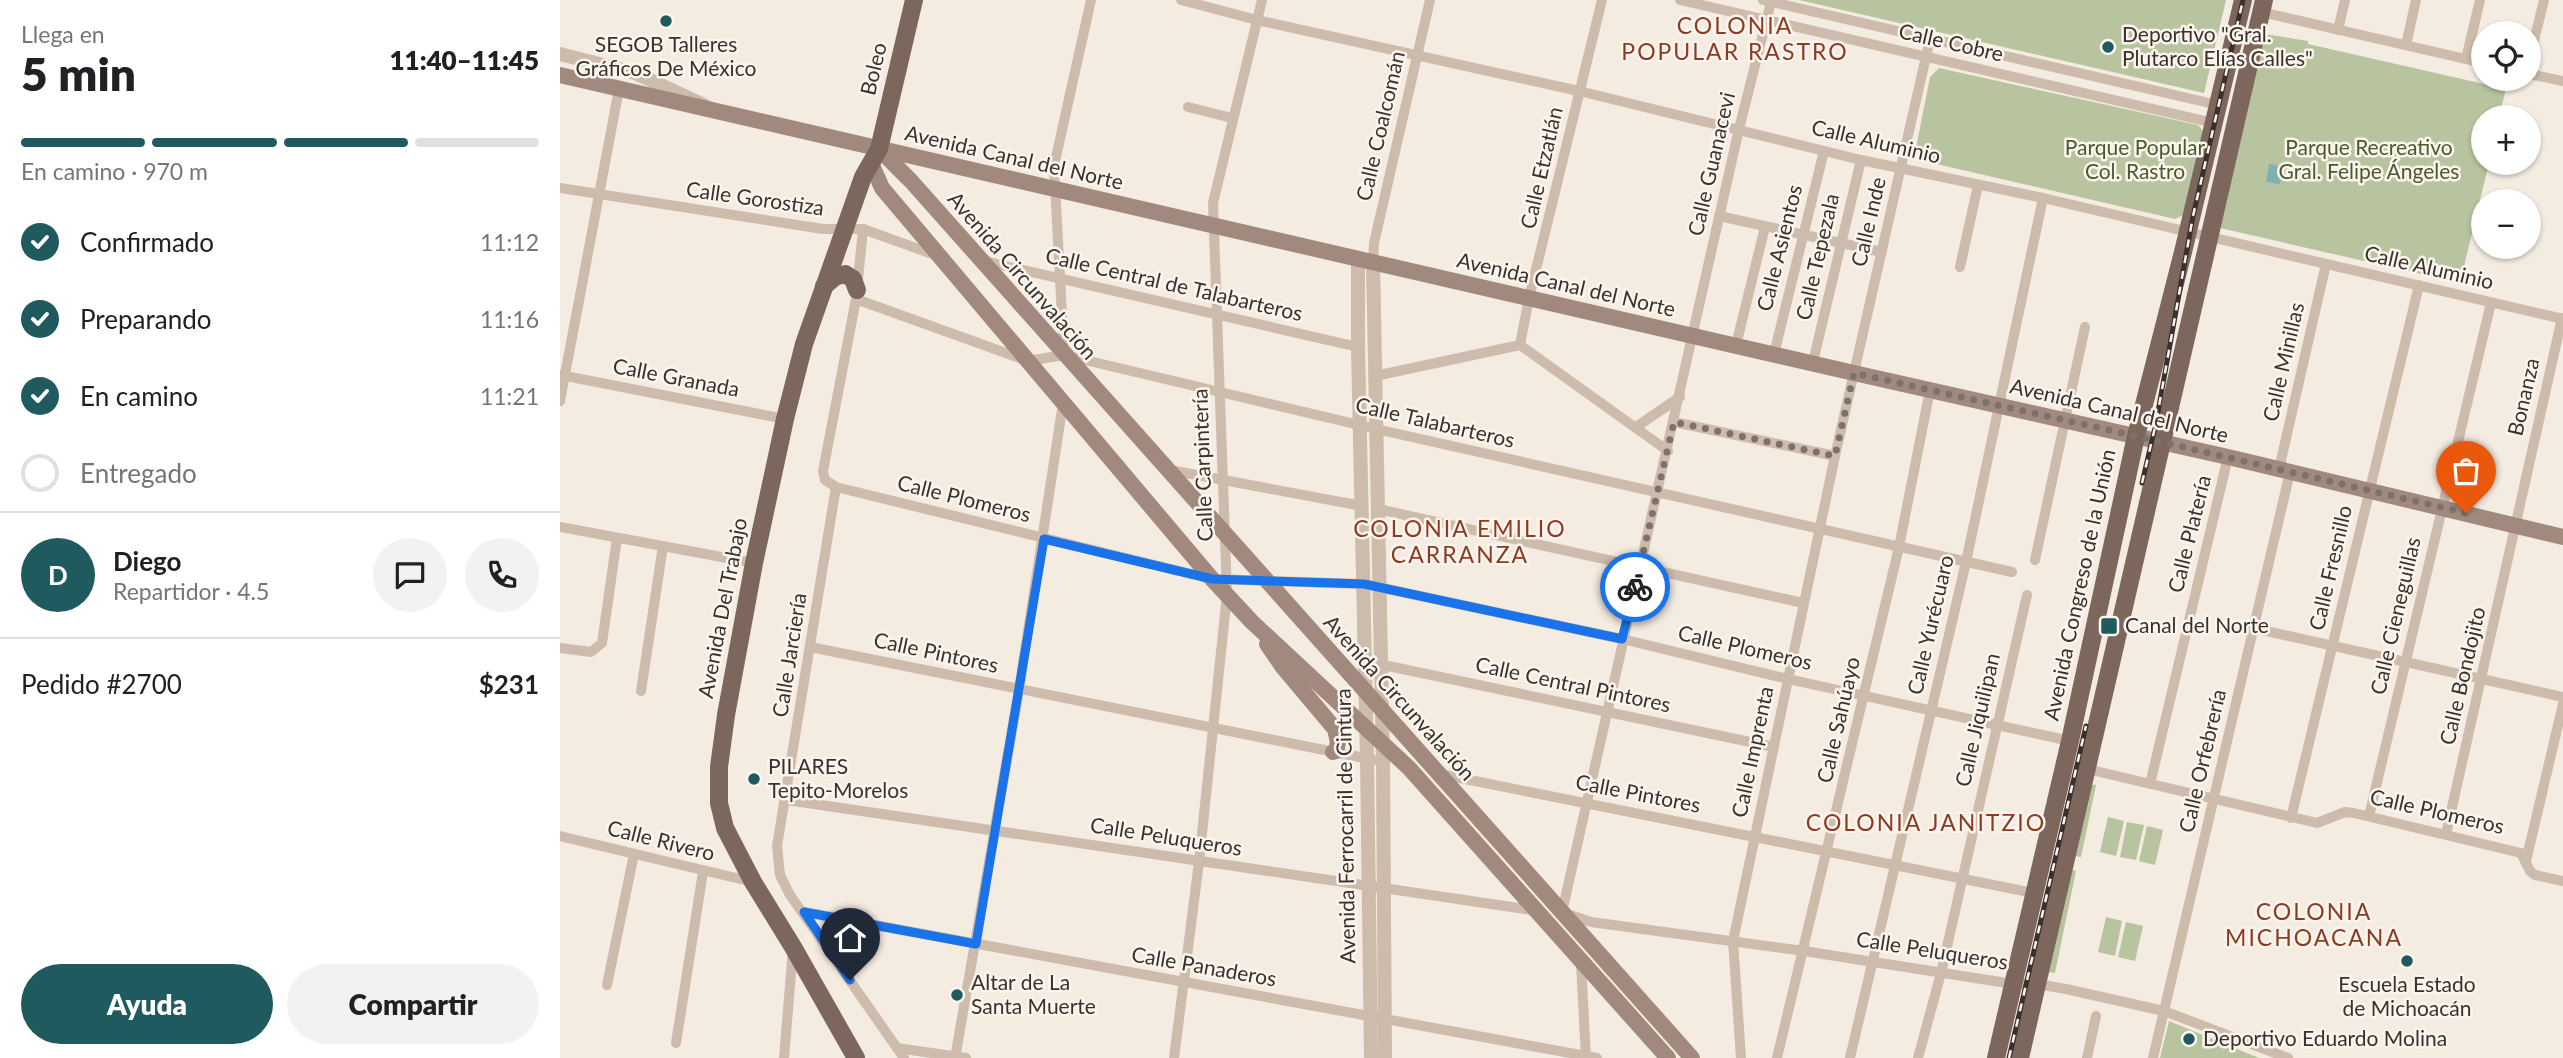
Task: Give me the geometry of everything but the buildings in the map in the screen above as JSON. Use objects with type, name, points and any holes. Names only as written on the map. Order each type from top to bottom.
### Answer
[{"type":"main road","name":"Boleo","points":[[875,156],[914,0]]},
{"type":"main road","name":"Avenida Congreso de la Unión","points":[[1996,1058],[2070,741],[2136,436],[2188,233],[2243,0]]},
{"type":"main road","points":[[2020,1058],[2263,6]]},
{"type":"main road","name":"Avenida Canal del Norte","points":[[560,75],[718,112],[875,156],[1055,190],[1212,224],[2441,506],[2563,537]]},
{"type":"main road","name":"Avenida Del Trabajo","points":[[856,1058],[753,882],[725,828],[719,803],[719,779],[726,715],[754,563],[785,419],[804,344],[863,177],[875,156]]},
{"type":"main road","name":"Avenida Circunvalación","points":[[875,156],[882,188],[1252,622],[1382,740],[1668,1058]]},
{"type":"main road","name":"Avenida Circunvalación","points":[[875,156],[981,260],[1347,674],[1366,690],[1692,1058]]},
{"type":"main road","points":[[824,286],[835,277],[845,274],[853,279],[857,294]]},
{"type":"main road","points":[[1252,622],[1282,667],[1335,729],[1338,742],[1334,752]]},
{"type":"main road","points":[[1321,685],[1336,685],[1344,681],[1347,674]]},
{"type":"street","points":[[1064,355],[1054,166],[1091,0]]},
{"type":"street","name":"Calle Aluminio","points":[[1181,0],[1257,20],[1739,129],[1861,160],[2043,198],[2562,318]]},
{"type":"street","name":"Calle Carpintería","points":[[1174,1058],[1213,729],[1226,534],[1213,203],[1262,0]]},
{"type":"street","name":"Calle Coalcomán","points":[[1366,260],[1374,243],[1430,0]]},
{"type":"street","name":"Calle Etzatlán","points":[[1520,345],[1529,298],[1602,0]]},
{"type":"street","name":"Calle Cobre","points":[[1680,0],[1926,57],[2216,114]]},
{"type":"street","points":[[2338,30],[2345,0]]},
{"type":"street","points":[[2406,45],[2416,0]]},
{"type":"street","points":[[2466,59],[2480,0]]},
{"type":"street","points":[[2539,21],[2544,0]]},
{"type":"street","name":"Calle Cobre","points":[[1767,1],[1930,39],[2216,114]]},
{"type":"street","name":"Calle Guanacevi","points":[[1562,912],[1719,216],[1767,20],[1767,1]]},
{"type":"street","points":[[2263,6],[2338,30],[2471,60]]},
{"type":"street","name":"Calle Inde","points":[[1854,373],[1930,39]]},
{"type":"street","points":[[560,54],[635,73],[718,112]]},
{"type":"street","points":[[2541,76],[2563,81]]},
{"type":"street","points":[[560,401],[619,89]]},
{"type":"street","points":[[1188,107],[1232,118]]},
{"type":"street","name":"Calle Asientos","points":[[1774,354],[1824,151]]},
{"type":"street","name":"Calle Tepezala","points":[[1813,362],[1861,160]]},
{"type":"street","points":[[1960,267],[1978,185]]},
{"type":"street","name":"Calle Gorostiza","points":[[560,188],[823,229],[863,229],[941,257]]},
{"type":"street","name":"Calle Yurécuaro","points":[[1850,1058],[1966,562],[2043,198]]},
{"type":"street","points":[[1719,216],[1882,252]]},
{"type":"street","points":[[1736,345],[1765,227]]},
{"type":"street","name":"Calle Jarciería","points":[[863,229],[857,294],[823,471],[825,480],[836,487],[777,854],[780,875],[790,895],[904,1058]]},
{"type":"street","name":"Calle Central de Talabarteros","points":[[981,260],[1358,347]]},
{"type":"street","name":"Avenida Ferrocarril de Cintura","points":[[1366,260],[1358,347],[1362,506],[1380,664],[1384,888],[1370,1016],[1371,1058]]},
{"type":"street","name":"Avenida Ferrocarril de Cintura","points":[[1366,260],[1375,376],[1378,509],[1365,661],[1368,886],[1385,1019],[1385,1058]]},
{"type":"street","name":"Calle Minillas","points":[[2285,471],[2326,264]]},
{"type":"street","name":"Calle Fresnillo","points":[[2291,818],[2419,285]]},
{"type":"street","name":"Calle Talabarteros","points":[[857,294],[1028,361],[1064,355],[1220,394],[2012,572]]},
{"type":"street","name":"Calle Cieneguillas","points":[[2369,816],[2491,303]]},
{"type":"street","name":"Bonanza","points":[[2515,525],[2562,318]]},
{"type":"street","points":[[2035,560],[2085,327]]},
{"type":"street","points":[[1375,376],[1520,345],[1668,451]]},
{"type":"street","name":"Calle Imprenta","points":[[1741,1058],[1733,941],[1854,373]]},
{"type":"street","name":"Calle Granada","points":[[563,376],[785,419]]},
{"type":"street","name":"Calle Sahúayo","points":[[1777,1058],[1899,547],[1930,390]]},
{"type":"street","points":[[1636,427],[1680,397]]},
{"type":"street","points":[[897,1048],[959,1057],[994,829],[1044,539],[1063,403]]},
{"type":"street","points":[[1674,422],[1835,456]]},
{"type":"street","name":"Calle Platería","points":[[2150,784],[2228,457]]},
{"type":"street","points":[[1167,470],[1362,506]]},
{"type":"street","name":"Calle Orfebrería","points":[[2153,1058],[2253,628],[2285,471]]},
{"type":"street","name":"Calle Plomeros","points":[[836,487],[1222,584],[1268,582],[1371,585],[2070,741]]},
{"type":"street","points":[[1378,509],[1641,565],[1803,603]]},
{"type":"street","name":"Calle Bondojito","points":[[2446,834],[2515,525]]},
{"type":"street","points":[[560,527],[754,563]]},
{"type":"street","points":[[560,648],[591,652],[601,643],[617,538]]},
{"type":"street","points":[[641,691],[663,546]]},
{"type":"street","name":"Calle Jiquilipan","points":[[1918,1058],[1941,973],[2027,596]]},
{"type":"street","points":[[2253,628],[2563,697]]},
{"type":"street","name":"Calle Pintores","points":[[810,648],[1383,762]]},
{"type":"street","name":"Calle Central Pintores","points":[[1365,661],[1774,747]]},
{"type":"street","points":[[2526,861],[2563,704]]},
{"type":"street","name":"Calle Plomeros","points":[[2087,769],[2317,823],[2345,812],[2446,834],[2514,850],[2521,853],[2535,875],[2563,881]]},
{"type":"street","name":"Calle Pintores","points":[[1440,774],[2034,893]]},
{"type":"street","name":"Calle Peluqueros","points":[[787,800],[1539,912]]},
{"type":"street","name":"Calle Rivero","points":[[560,836],[753,882]]},
{"type":"street","points":[[607,985],[634,855]]},
{"type":"street","points":[[676,1043],[703,872]]},
{"type":"street","points":[[770,908],[790,895]]},
{"type":"street","name":"Calle Panaderos","points":[[804,912],[1589,1057]]},
{"type":"street","name":"Calle Peluqueros","points":[[1562,912],[1591,922],[1804,951],[2013,984],[2037,984],[2164,1011],[2288,1058]]},
{"type":"street","points":[[784,1058],[793,947]]},
{"type":"street","points":[[1581,963],[1589,1057]]},
{"type":"street","points":[[2087,1058],[2096,1016]]},
{"type":"green space","name":"Deportivo \"Gral. Plutarco Elías Calles\"","points":[[1799,0],[2226,0],[2204,93]]},
{"type":"green space","name":"Parque Recreativo Gral. Felipe Ángeles","points":[[2265,34],[2308,41],[2308,44],[2471,81],[2471,91],[2506,91],[2502,105],[2471,105],[2471,175],[2486,175],[2483,189],[2471,189],[2471,237],[2460,283],[2220,228]]},
{"type":"green space","name":"Parque Popular Col. Rastro","points":[[1939,68],[2198,125],[2204,132],[2186,214],[2175,219],[1919,160],[1915,153],[1930,77]]},
{"type":"green space","points":[[2089,784],[2096,785],[2081,857],[2073,856]]},
{"type":"green space","points":[[2108,817],[2124,821],[2116,856],[2100,852]]},
{"type":"green space","points":[[2127,822],[2144,825],[2136,860],[2120,857]]},
{"type":"green space","points":[[2147,826],[2163,830],[2155,865],[2139,861]]},
{"type":"green space","points":[[2069,869],[2076,871],[2055,973],[2048,972]]},
{"type":"green space","points":[[2106,917],[2122,921],[2115,956],[2098,952]]},
{"type":"green space","points":[[2126,922],[2143,926],[2135,961],[2118,957]]},
{"type":"green space","name":"Deportivo Eduardo Molina","points":[[2169,1021],[2259,1058],[2160,1058]]},
{"type":"water","points":[[2269,164],[2283,167],[2280,184],[2266,182]]},
{"type":"railway","points":[[2142,483],[2156,423],[2193,216],[2243,0]]},
{"type":"railway","points":[[2009,1058],[2086,726]]},
{"type":"way so far","points":[[1635,587],[1674,422],[1835,456],[1854,373],[2466,513]]},
{"type":"place","name":"SEGOB Talleres Gráficos De México","points":[[666,21]]},
{"type":"place","name":"Deportivo \"Gral. Plutarco Elías Calles\"","points":[[2108,47]]},
{"type":"place","name":"Canal del Norte","points":[[2109,626]]},
{"type":"place","name":"PILARES Tepito-Morelos","points":[[754,779]]},
{"type":"place","name":"Escuela Estado de Michoacán","points":[[2407,961]]},
{"type":"place","name":"Altar de La Santa Muerte","points":[[957,995]]},
{"type":"place","name":"Deportivo Eduardo Molina","points":[[2189,1039]]},
{"type":"district","name":"COLONIA POPULAR RASTRO","points":[[1735,39]]},
{"type":"district","name":"COLONIA EMILIO CARRANZA","points":[[1460,542]]},
{"type":"district","name":"COLONIA JANITZIO","points":[[1926,823]]},
{"type":"district","name":"COLONIA MICHOACANA","points":[[2314,925]]},
{"type":"route","points":[[850,980],[804,912],[976,944],[1044,539],[1212,579],[1364,584],[1622,639],[1635,587]]}]
